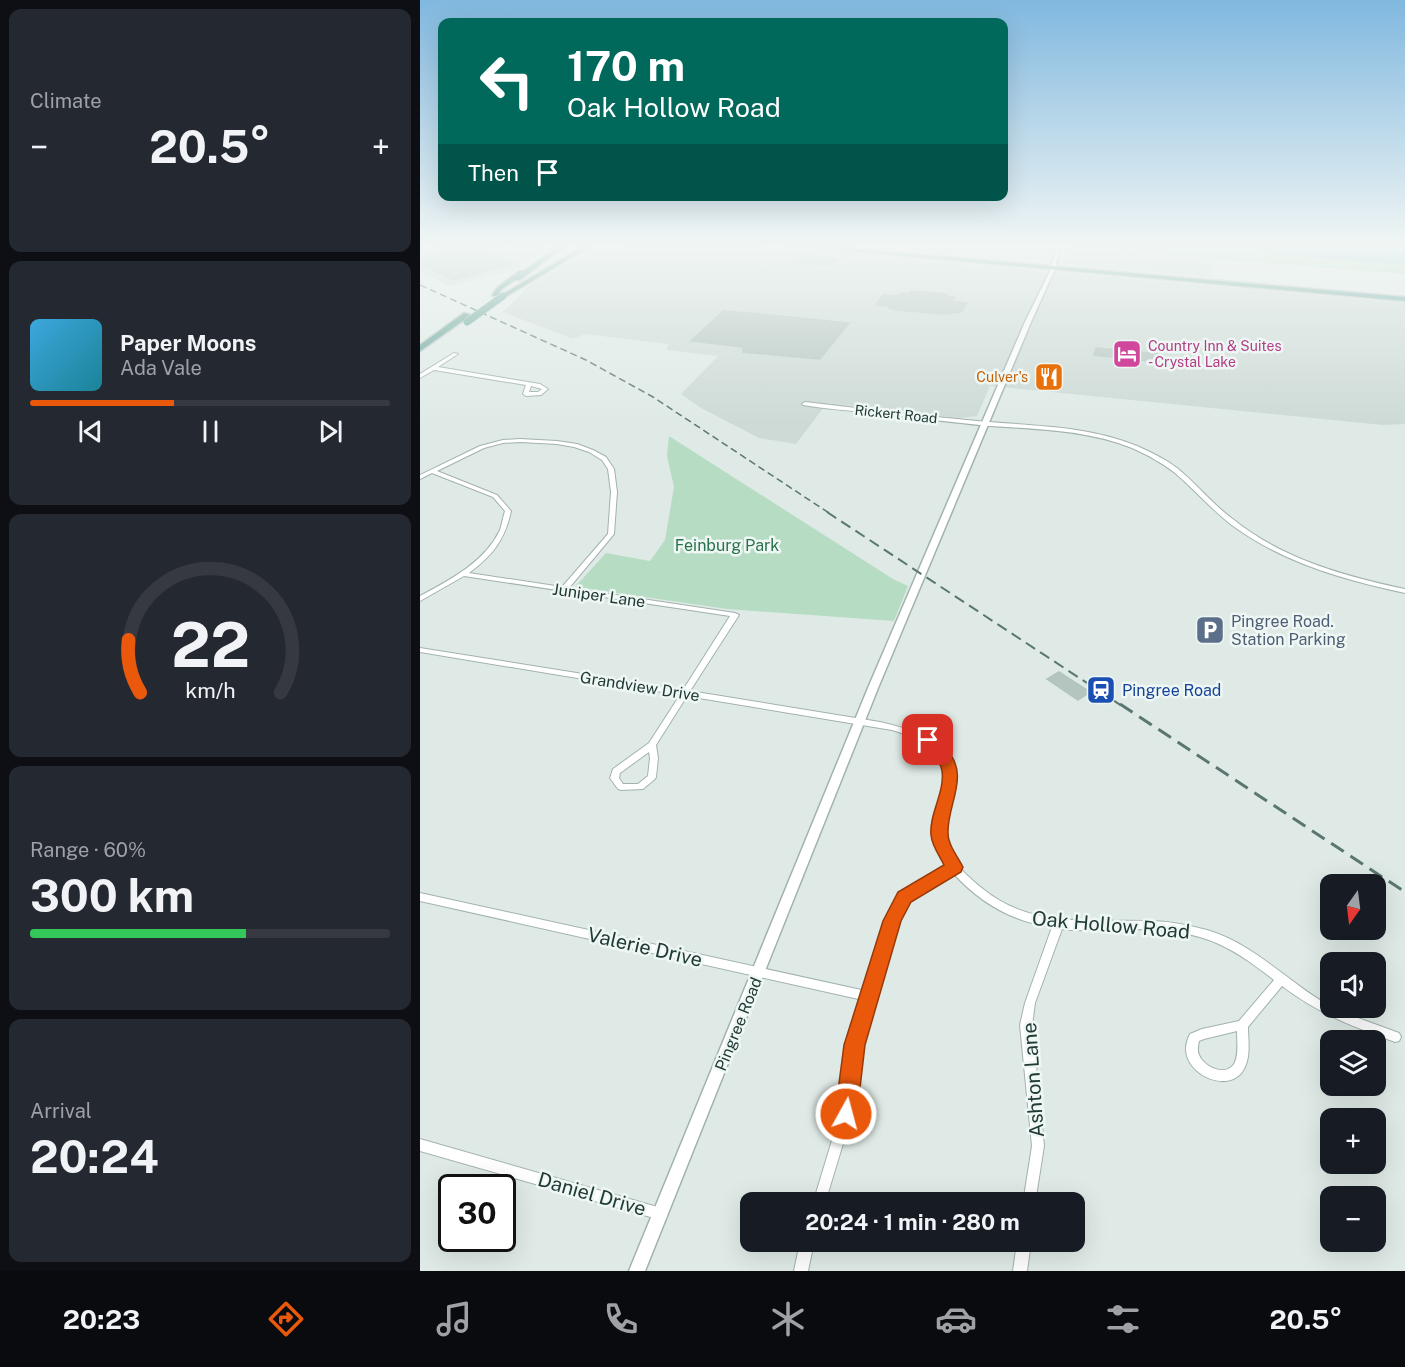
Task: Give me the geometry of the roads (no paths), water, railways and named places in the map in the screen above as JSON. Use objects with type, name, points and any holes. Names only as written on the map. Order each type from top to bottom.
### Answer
[{"type":"main road","points":[[420,355],[487,304]]},
{"type":"main road","points":[[420,349],[467,319]]},
{"type":"street","name":"Pingree Road","points":[[637,1271],[921,573],[1037,304]]},
{"type":"street","points":[[420,376],[456,354]]},
{"type":"street","points":[[434,368],[529,385]]},
{"type":"street","name":"Rickert Road","points":[[805,404],[1094,436],[1135,448],[1171,466],[1233,523],[1281,551],[1305,563],[1352,579],[1405,591]]},
{"type":"street","points":[[420,477],[479,448],[511,441],[576,446],[601,455],[611,470],[611,534],[563,591]]},
{"type":"street","points":[[420,599],[462,574],[486,555],[506,527],[508,511],[495,496],[432,471]]},
{"type":"street","name":"Juniper Lane","points":[[462,574],[563,591],[735,615],[686,693]]},
{"type":"street","name":"Grandview Drive","points":[[420,650],[861,723]]},
{"type":"street","points":[[652,746],[654,758],[652,777],[640,787],[621,787],[614,778],[616,771],[652,746],[686,693]]},
{"type":"street","name":"Oak Hollow Road","points":[[861,723],[913,732],[928,740],[945,758],[950,777],[939,833],[942,846],[963,879],[985,897],[1015,915],[1058,925],[1175,927],[1209,935],[1247,953],[1314,1002],[1338,1015],[1395,1037]]},
{"type":"street","points":[[822,1192],[846,1114],[855,1045],[892,921],[904,897],[954,867]]},
{"type":"street","name":"Valerie Drive","points":[[420,897],[870,997]]},
{"type":"street","name":"Ashton Lane","points":[[1031,1192],[1038,1146],[1026,1025],[1030,1003],[1058,925]]},
{"type":"street","points":[[1242,1025],[1241,1060],[1236,1071],[1226,1076],[1214,1075],[1196,1062],[1191,1054],[1191,1046],[1197,1036],[1242,1025],[1282,979]]},
{"type":"street","name":"Daniel Drive","points":[[420,1145],[661,1214]]},
{"type":"street","points":[[801,1271],[805,1252]]},
{"type":"street","points":[[1020,1271],[1023,1252]]},
{"type":"railway","points":[[463,304],[586,360],[653,397],[829,513]]},
{"type":"railway","points":[[827,512],[1122,706]]},
{"type":"railway","points":[[1120,704],[1405,892]]},
{"type":"place","name":"Country Inn & Suites - Crystal Lake","points":[[1127,354]]},
{"type":"place","name":"Culver's","points":[[1049,377]]},
{"type":"place","name":"Pingree Road. Station Parking","points":[[1210,630]]},
{"type":"place","name":"Pingree Road","points":[[1101,690]]},
{"type":"park label","name":"Feinburg Park","points":[[727,545]]}]
